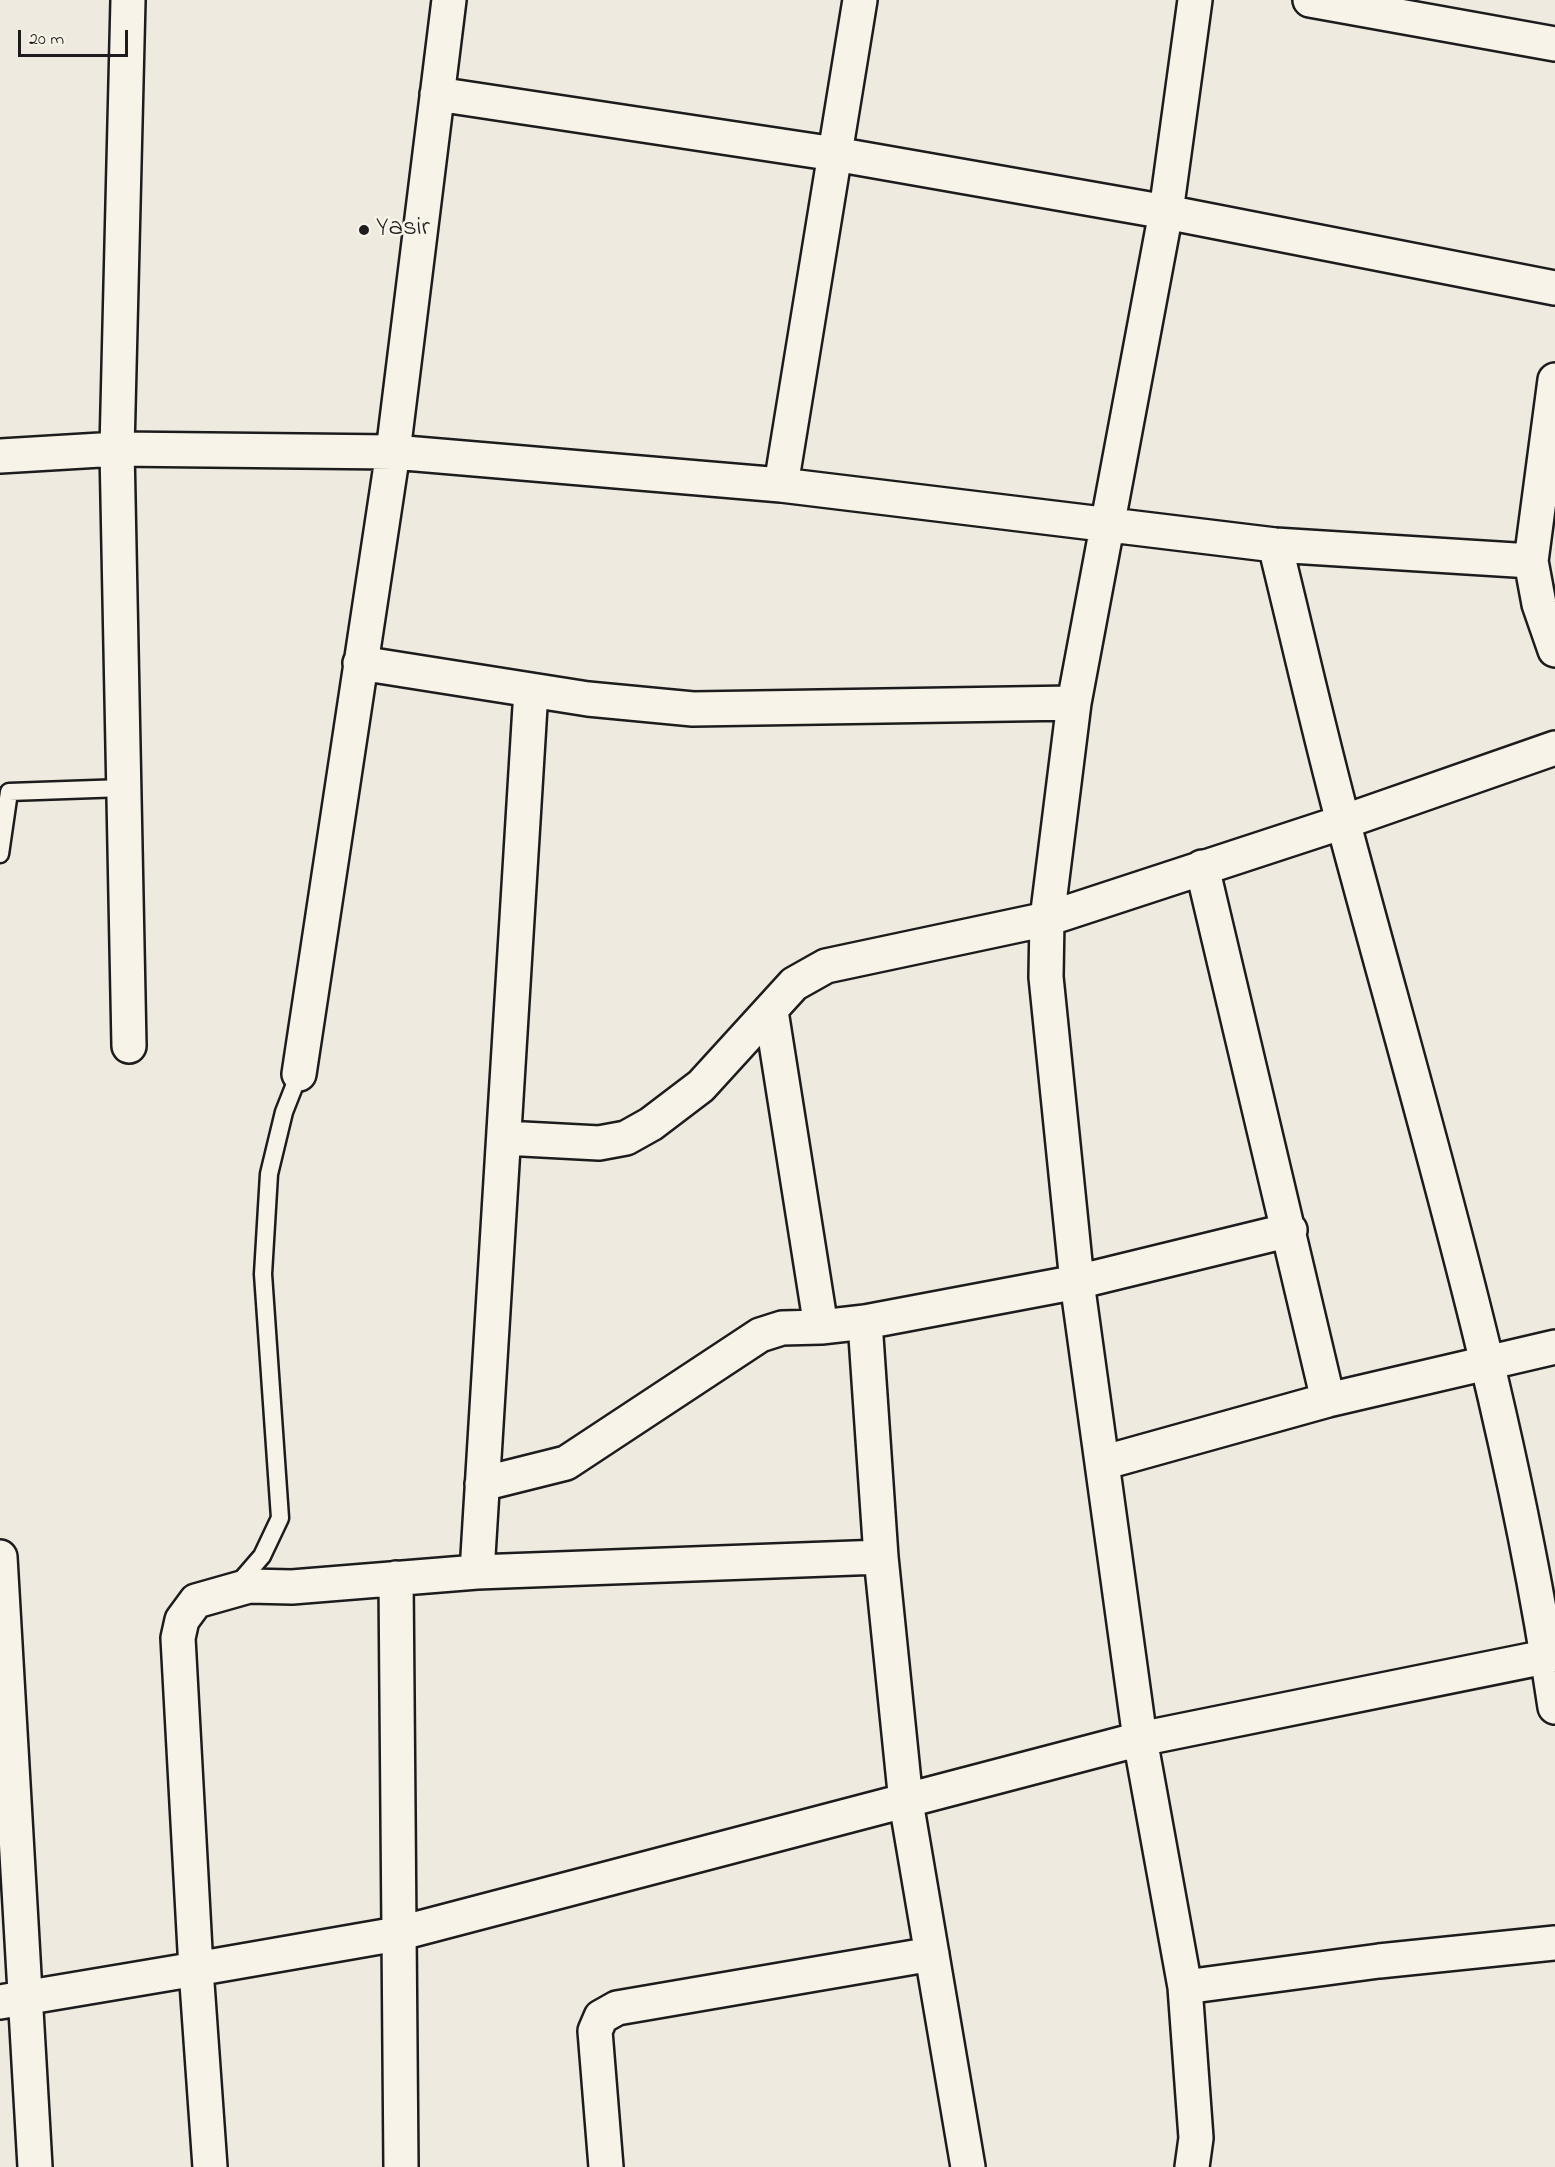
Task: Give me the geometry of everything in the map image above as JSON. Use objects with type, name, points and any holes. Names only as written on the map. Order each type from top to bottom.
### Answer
[{"type":"street","points":[[128,0],[117,450],[129,1046]]},
{"type":"street","points":[[299,1074],[393,453],[449,0]]},
{"type":"street","points":[[781,485],[860,0]]},
{"type":"street","points":[[1192,2167],[1196,2138],[1185,1987],[1140,1738],[1077,1282],[1046,977],[1047,919],[1074,703],[1106,522],[1166,212],[1195,0]]},
{"type":"street","points":[[1310,0],[1555,44]]},
{"type":"street","points":[[437,94],[835,154],[1166,212],[1555,288]]},
{"type":"street","points":[[1555,380],[1531,561],[1539,604],[1555,650]]},
{"type":"street","points":[[0,456],[117,450],[393,453],[781,485],[1106,522],[1275,545],[1531,561]]},
{"type":"street","points":[[1275,545],[1343,822],[1489,1363],[1551,1656],[1555,1707]]},
{"type":"street","points":[[360,663],[588,699],[693,709],[1074,703]]},
{"type":"street","points":[[477,1572],[531,690]]},
{"type":"street","points":[[504,1138],[599,1143],[626,1138],[651,1124],[700,1086],[794,984],[826,966],[1047,919],[1343,822],[1555,748]]},
{"type":"street","points":[[1202,867],[1290,1230],[1328,1400]]},
{"type":"street","points":[[771,1011],[821,1327]]},
{"type":"street","points":[[482,1484],[566,1463],[760,1335],[782,1329],[865,1323],[1077,1282],[1290,1230]]},
{"type":"street","points":[[865,1323],[881,1557],[906,1802],[968,2167]]},
{"type":"street","points":[[1102,1463],[1328,1400],[1555,1347]]},
{"type":"street","points":[[0,1557],[12,2001],[36,2167]]},
{"type":"street","points":[[210,2167],[196,1969],[178,1638],[182,1620],[196,1601],[249,1586],[292,1587],[477,1572],[881,1557]]},
{"type":"street","points":[[396,1578],[397,1934],[401,2167]]},
{"type":"street","points":[[12,2001],[397,1934],[906,1802],[1140,1738],[1551,1656]]},
{"type":"street","points":[[1185,1987],[1379,1961],[1555,1943]]},
{"type":"street","points":[[606,2167],[596,2031],[601,2017],[617,2008],[932,1954]]},
{"type":"lane","points":[[0,854],[9,792],[124,788]]},
{"type":"lane","points":[[232,1591],[262,1556],[280,1518],[263,1274],[269,1174],[284,1112],[299,1074]]},
{"type":"place","name":"Yasir","points":[[364,230]]}]
